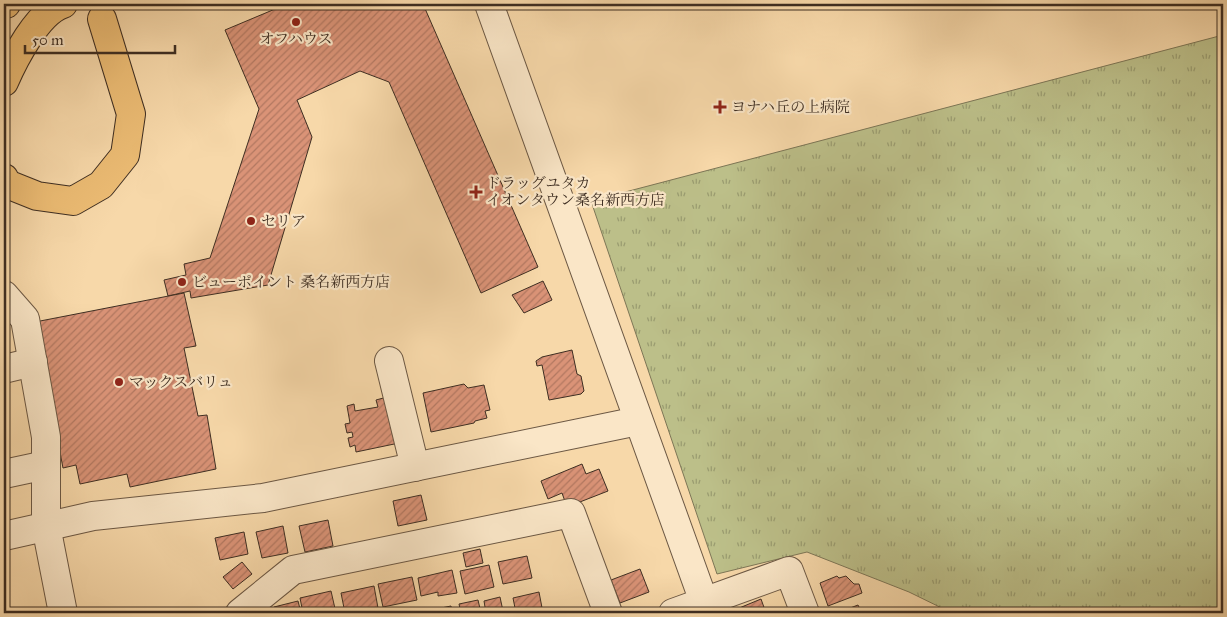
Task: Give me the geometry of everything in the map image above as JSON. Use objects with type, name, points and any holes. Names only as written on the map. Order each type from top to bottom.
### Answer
[{"type":"highway","points":[[4,82],[37,25],[56,6],[63,4]]},
{"type":"highway","points":[[4,178],[7,184],[37,196],[73,200],[101,185],[125,156],[131,114],[102,19]]},
{"type":"street","points":[[489,4],[706,608]]},
{"type":"street","points":[[4,295],[25,320],[33,362],[46,438],[46,526],[62,613]]},
{"type":"street","points":[[389,361],[415,467]]},
{"type":"street","points":[[4,369],[33,362]]},
{"type":"street","points":[[4,536],[93,516],[263,498],[638,421]]},
{"type":"street","points":[[4,474],[46,465]]},
{"type":"street","points":[[240,613],[293,570],[571,513],[608,613]]},
{"type":"street","points":[[672,613],[706,608],[789,570],[805,613]]},
{"type":"green space","points":[[1223,35],[1223,613],[952,613],[909,592],[807,552],[717,574],[591,201]]},
{"type":"building","points":[[287,4],[423,4],[538,267],[481,293],[389,82],[360,71],[297,100],[312,137],[268,285],[191,298],[190,291],[168,296],[164,280],[186,275],[184,264],[210,258],[259,109],[225,30]]},
{"type":"building","points":[[543,281],[552,300],[524,313],[512,295]]},
{"type":"building","name":"マックスバリュ","points":[[184,293],[196,346],[184,348],[198,416],[207,415],[216,469],[130,487],[127,474],[80,484],[76,465],[63,468],[35,322]]},
{"type":"building","points":[[572,350],[577,374],[581,376],[584,391],[581,394],[549,400],[542,365],[537,366],[536,361],[542,357]]},
{"type":"building","points":[[464,384],[468,388],[484,385],[490,410],[485,411],[487,418],[475,421],[474,423],[431,432],[423,393]]},
{"type":"building","points":[[387,397],[399,443],[356,452],[355,445],[350,447],[348,438],[353,437],[352,432],[347,433],[345,424],[350,423],[347,406],[354,404],[355,411],[378,407],[376,400]]},
{"type":"building","points":[[582,464],[586,474],[599,469],[608,491],[567,507],[562,493],[548,499],[541,481]]},
{"type":"building","points":[[421,495],[427,520],[398,526],[393,501]]},
{"type":"building","points":[[328,520],[333,546],[305,552],[299,526]]},
{"type":"building","points":[[283,526],[288,553],[262,558],[256,532]]},
{"type":"building","points":[[244,532],[248,554],[220,560],[215,538]]},
{"type":"building","points":[[480,549],[483,563],[466,567],[463,553]]},
{"type":"building","points":[[527,556],[532,578],[503,584],[498,562]]},
{"type":"building","points":[[242,562],[252,574],[233,589],[223,577]]},
{"type":"building","points":[[489,565],[494,587],[465,594],[460,571]]},
{"type":"building","points":[[640,569],[649,592],[620,603],[611,580]]},
{"type":"building","points":[[452,570],[457,593],[438,596],[438,592],[421,596],[418,578]]},
{"type":"building","points":[[837,576],[839,578],[846,576],[854,584],[859,584],[862,593],[828,606],[820,583]]},
{"type":"building","points":[[412,577],[417,600],[383,607],[378,584]]},
{"type":"building","points":[[374,586],[378,608],[345,613],[341,593]]},
{"type":"building","points":[[331,591],[336,613],[303,613],[300,598]]},
{"type":"building","points":[[539,592],[543,613],[516,613],[513,598]]},
{"type":"building","points":[[500,597],[503,611],[508,610],[509,613],[486,613],[484,601]]},
{"type":"building","points":[[761,599],[766,613],[733,613],[732,611]]},
{"type":"building","points":[[478,600],[481,613],[461,613],[459,604]]},
{"type":"building","points":[[298,601],[301,613],[275,613],[274,607]]},
{"type":"building","points":[[858,605],[862,613],[837,613]]},
{"type":"building","points":[[451,606],[452,613],[432,613],[431,610]]},
{"type":"place","name":"オフハウス","points":[[296,22]]},
{"type":"place","name":"ヨナハ丘の上病院","points":[[720,107]]},
{"type":"place","name":"ドラッグユタカ イオンタウン桑名新西方店","points":[[476,192]]},
{"type":"place","name":"セリア","points":[[251,221]]},
{"type":"place","name":"ビューポイント 桑名新西方店","points":[[182,282]]},
{"type":"place","name":"マックスバリュ","points":[[119,382]]}]
